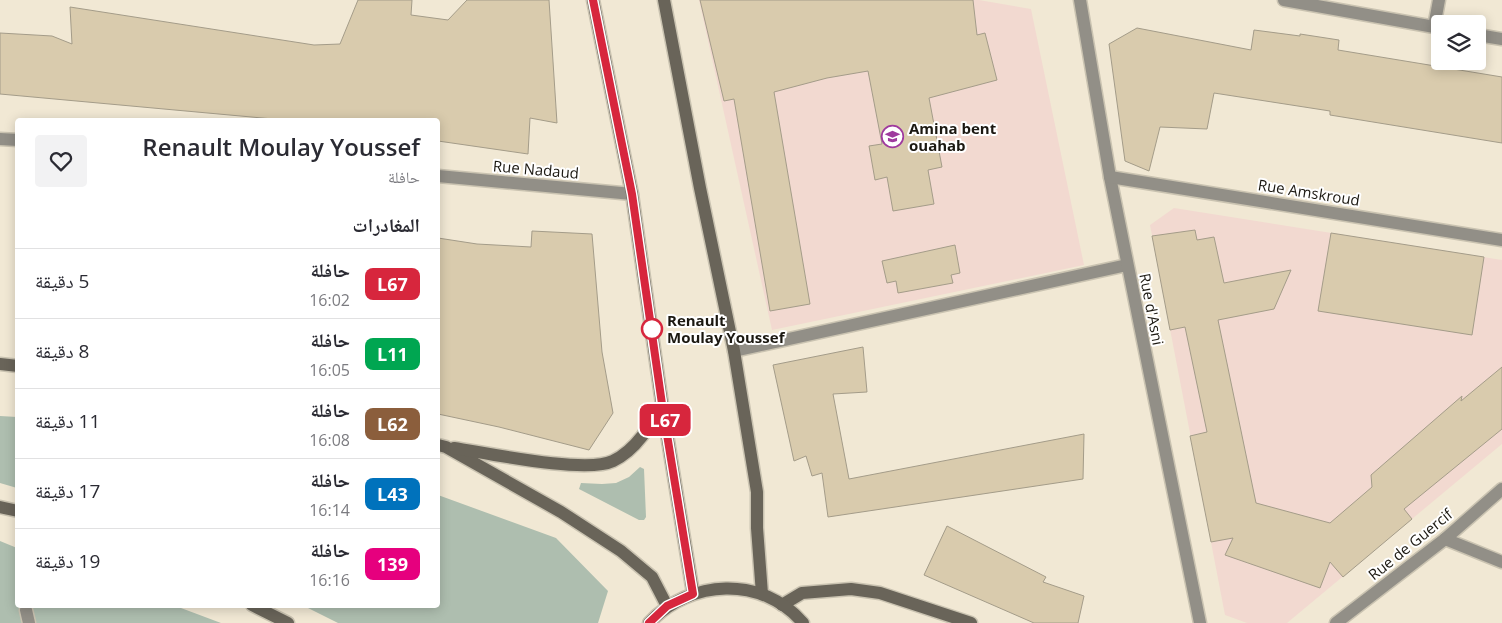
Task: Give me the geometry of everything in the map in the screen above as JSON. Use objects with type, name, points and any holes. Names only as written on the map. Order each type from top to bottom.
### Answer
[{"type":"main road","points":[[593,0],[632,194],[662,404],[693,594]]},
{"type":"main road","points":[[664,0],[734,351],[757,492],[757,528],[762,594]]},
{"type":"main road","points":[[0,364],[15,366]]},
{"type":"main road","points":[[442,446],[553,463],[605,464],[631,449],[649,427],[662,404]]},
{"type":"main road","points":[[442,446],[561,512],[621,550],[652,577],[667,606]]},
{"type":"main road","points":[[0,507],[15,510]]},
{"type":"main road","points":[[648,623],[667,606],[693,594],[726,588],[742,589],[762,594],[792,612],[803,623]]},
{"type":"main road","points":[[782,605],[802,594],[851,589],[880,592],[971,623]]},
{"type":"main road","points":[[258,608],[288,623]]},
{"type":"street","name":"Rue d'Asni","points":[[1080,0],[1110,177],[1200,623]]},
{"type":"street","points":[[1284,0],[1431,26]]},
{"type":"street","points":[[1438,15],[1439,0]]},
{"type":"street","points":[[1486,36],[1502,39]]},
{"type":"street","points":[[0,139],[15,140]]},
{"type":"street","name":"Rue Nadaud","points":[[440,176],[632,194]]},
{"type":"street","name":"Rue Amskroud","points":[[1110,177],[1502,240]]},
{"type":"street","points":[[734,351],[1127,265]]},
{"type":"street","name":"Rue de Guercif","points":[[1336,623],[1445,539],[1502,489]]},
{"type":"street","points":[[1445,539],[1502,562]]},
{"type":"shaded area","name":"Amina bent ouahab","points":[[699,0],[979,0],[1031,9],[1084,265],[772,330]]},
{"type":"shaded area","points":[[1174,208],[1502,260],[1502,444],[1287,623],[1247,623],[1225,615],[1150,225]]},
{"type":"green space","points":[[0,416],[15,417],[15,487],[0,483]]},
{"type":"green space","points":[[640,467],[644,469],[646,517],[644,520],[639,520],[579,489],[581,483],[616,483],[629,477]]},
{"type":"green space","points":[[440,496],[556,538],[608,591],[598,623],[338,623],[308,608],[440,608]]},
{"type":"green space","points":[[0,541],[15,547],[15,608],[181,608],[221,623],[0,623]]},
{"type":"building","points":[[358,0],[412,0],[411,15],[448,20],[467,0],[549,0],[557,123],[530,118],[528,154],[440,141],[440,118],[262,118],[0,94],[0,33],[52,36],[72,44],[70,7],[314,45],[340,44]]},
{"type":"building","points":[[700,0],[973,0],[977,35],[985,33],[997,80],[929,98],[942,167],[928,170],[934,204],[893,211],[887,177],[875,180],[869,146],[882,144],[868,71],[827,78],[774,92],[810,304],[770,311],[734,99],[724,101]]},
{"type":"building","points":[[1137,28],[1251,50],[1254,30],[1339,40],[1338,50],[1431,65],[1431,70],[1459,70],[1502,77],[1502,143],[1330,115],[1330,111],[1214,93],[1207,129],[1160,127],[1149,171],[1125,161],[1109,44]]},
{"type":"building","points":[[1195,230],[1197,240],[1214,237],[1224,283],[1291,270],[1274,309],[1218,320],[1256,503],[1330,523],[1372,487],[1371,475],[1462,396],[1461,401],[1502,367],[1502,429],[1404,509],[1412,519],[1343,577],[1330,562],[1320,588],[1225,555],[1233,538],[1211,542],[1190,436],[1207,432],[1185,327],[1170,330],[1152,236]]},
{"type":"building","points":[[532,231],[592,234],[602,352],[613,413],[589,450],[440,414],[440,238],[477,244],[531,247]]},
{"type":"building","points":[[1331,233],[1484,257],[1472,335],[1318,311]]},
{"type":"building","points":[[955,245],[960,273],[951,275],[953,283],[898,293],[896,281],[887,283],[882,261]]},
{"type":"building","points":[[863,347],[867,392],[833,394],[849,479],[1084,434],[1083,479],[828,517],[822,473],[812,476],[806,456],[794,461],[773,365]]},
{"type":"building","points":[[947,526],[1046,577],[1043,582],[1084,596],[1078,623],[1034,623],[924,575]]},
{"type":"bus line","name":"L67","points":[[593,0],[632,194],[662,404],[693,594],[667,606],[649,623]]},
{"type":"place","name":"Amina bent ouahab","points":[[893,137]]},
{"type":"place","name":"Renault Moulay Youssef","points":[[652,329]]}]
